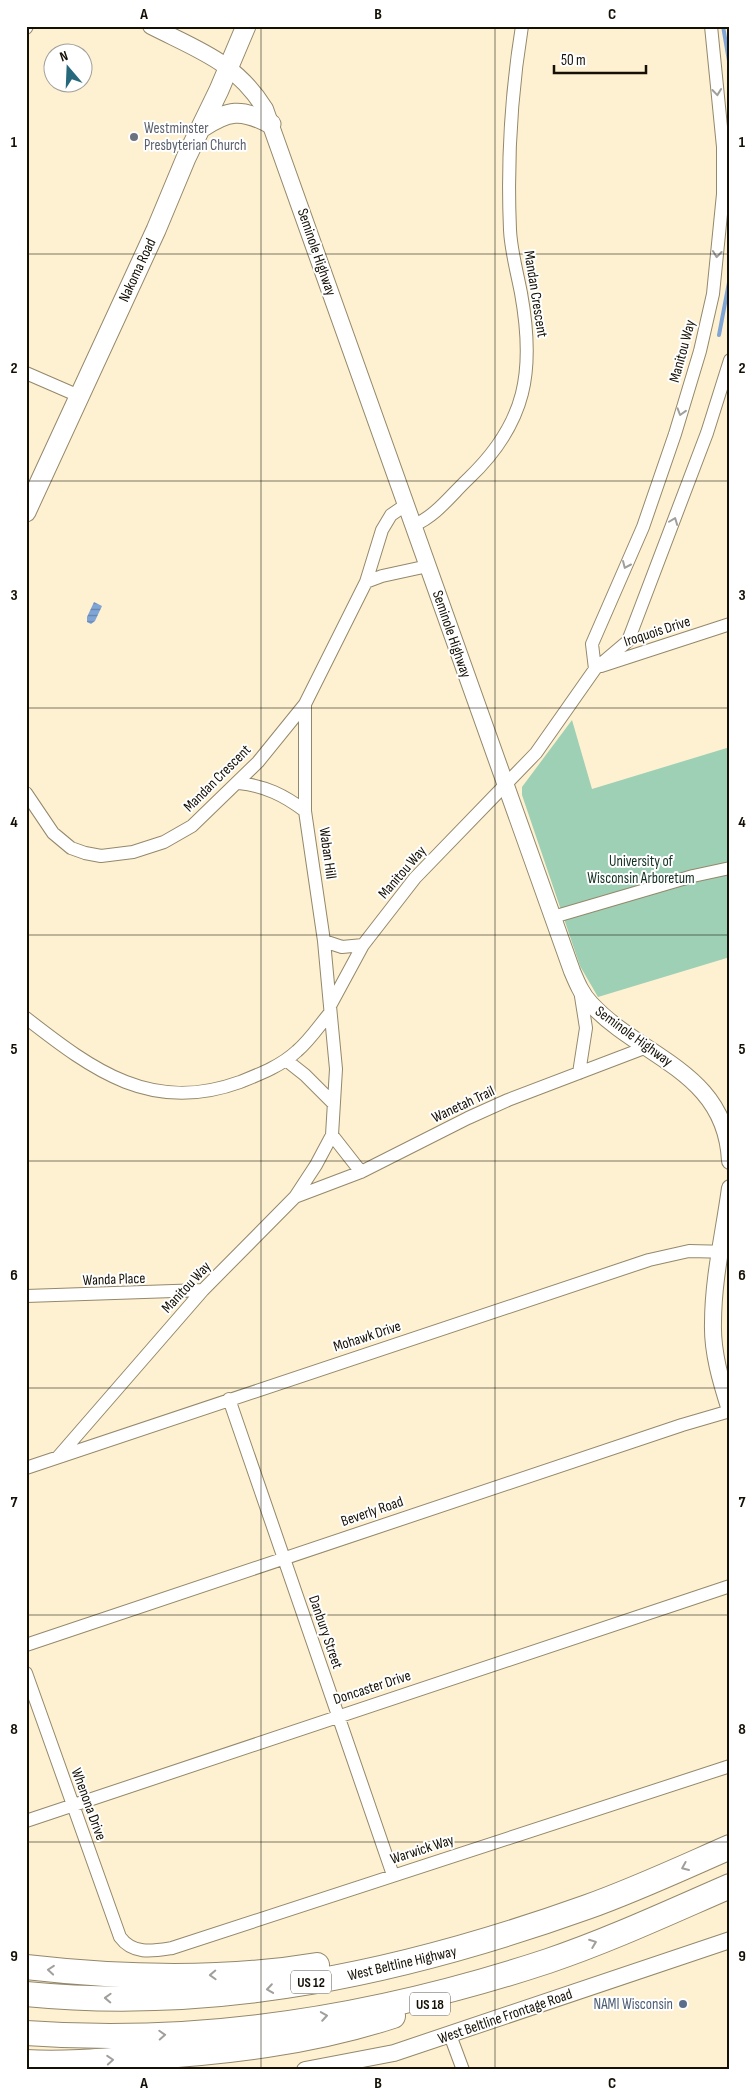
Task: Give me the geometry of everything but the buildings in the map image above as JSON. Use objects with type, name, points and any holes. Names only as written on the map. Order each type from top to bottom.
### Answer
[{"type":"highway","name":"West Beltline Highway","points":[[26,1994],[145,2000],[192,1998],[302,1984],[373,1971],[447,1953],[588,1907],[730,1847]]},
{"type":"highway","name":"US 12","points":[[26,2033],[159,2036],[254,2027],[412,1999],[548,1961],[730,1886]]},
{"type":"highway","points":[[26,1967],[162,1976],[266,1972],[359,1959],[588,1907]]},
{"type":"highway","name":"US 18","points":[[26,2062],[75,2062],[199,2054],[310,2039],[385,2019],[548,1961]]},
{"type":"main road","name":"Nakoma Road","points":[[26,512],[246,26]]},
{"type":"main road","points":[[201,128],[216,118],[241,112],[253,114],[270,124]]},
{"type":"street","name":"Seminole Highway","points":[[151,26],[229,66],[258,98],[270,124],[579,988],[604,1017],[686,1074],[703,1092],[714,1109],[724,1132],[730,1161]]},
{"type":"street","name":"Mandan Crescent","points":[[414,525],[428,518],[490,458],[517,411],[526,379],[528,362],[526,322],[510,234],[509,179],[513,86],[522,26]]},
{"type":"street","name":"Manitou Way","points":[[595,668],[592,644],[642,527],[675,434],[700,351],[713,294],[723,194],[723,147],[711,26]]},
{"type":"street","name":"Manitou Way","points":[[58,1457],[203,1290],[295,1197],[332,1136],[336,1069],[330,1010],[363,945],[415,878],[536,753],[595,668],[628,640],[707,433],[730,360]]},
{"type":"street","points":[[26,372],[79,396]]},
{"type":"street","name":"Mandan Crescent","points":[[26,793],[53,833],[71,848],[85,853],[114,856],[142,850],[176,837],[206,814],[258,762],[305,704],[366,582],[382,530],[391,515],[406,504]]},
{"type":"street","points":[[366,582],[382,576],[428,566]]},
{"type":"street","name":"Iroquois Drive","points":[[595,668],[730,624]]},
{"type":"street","name":"Waban Hill","points":[[305,704],[305,811],[324,941],[330,1010]]},
{"type":"street","points":[[238,782],[261,785],[285,796],[305,811]]},
{"type":"street","points":[[553,917],[693,876],[730,868]]},
{"type":"street","points":[[324,941],[342,947],[363,945]]},
{"type":"street","points":[[579,988],[586,1028],[579,1074]]},
{"type":"street","points":[[26,1018],[90,1063],[134,1086],[153,1092],[184,1094],[210,1091],[253,1077],[286,1060],[298,1050],[330,1010]]},
{"type":"street","name":"Wanetah Trail","points":[[295,1197],[361,1172],[468,1118],[647,1047]]},
{"type":"street","points":[[286,1060],[305,1075],[333,1103]]},
{"type":"street","points":[[332,1136],[361,1172]]},
{"type":"street","points":[[730,1188],[725,1252],[714,1298],[712,1325],[721,1382],[730,1410]]},
{"type":"street","name":"Mohawk Drive","points":[[26,1468],[649,1260],[689,1252],[725,1252]]},
{"type":"street","name":"Wanda Place","points":[[26,1296],[203,1290]]},
{"type":"street","name":"Danbury Street","points":[[229,1399],[393,1875]]},
{"type":"street","name":"Beverly Road","points":[[26,1645],[730,1410]]},
{"type":"street","name":"Doncaster Drive","points":[[26,1821],[730,1586]]},
{"type":"street","name":"Whenona Drive","points":[[26,1673],[110,1912],[125,1944]]},
{"type":"street","name":"Warwick Way","points":[[125,1944],[147,1952],[172,1948],[730,1766]]},
{"type":"street","name":"West Beltline Frontage Road","points":[[305,2070],[394,2053],[730,1940]]},
{"type":"street","points":[[450,2035],[462,2070]]},
{"type":"green space","name":"University of Wisconsin Arboretum","points":[[572,720],[592,789],[730,747],[730,957],[598,997],[580,966],[522,795],[522,787]]},
{"type":"water","points":[[94,602],[102,606],[95,621],[91,624],[87,622],[87,617]]},
{"type":"waterway","points":[[723,26],[730,67]]},
{"type":"waterway","points":[[719,335],[730,277]]},
{"type":"place","name":"Westminster Presbyterian Church","points":[[134,137]]},
{"type":"place","name":"NAMI Wisconsin","points":[[683,2004]]}]
